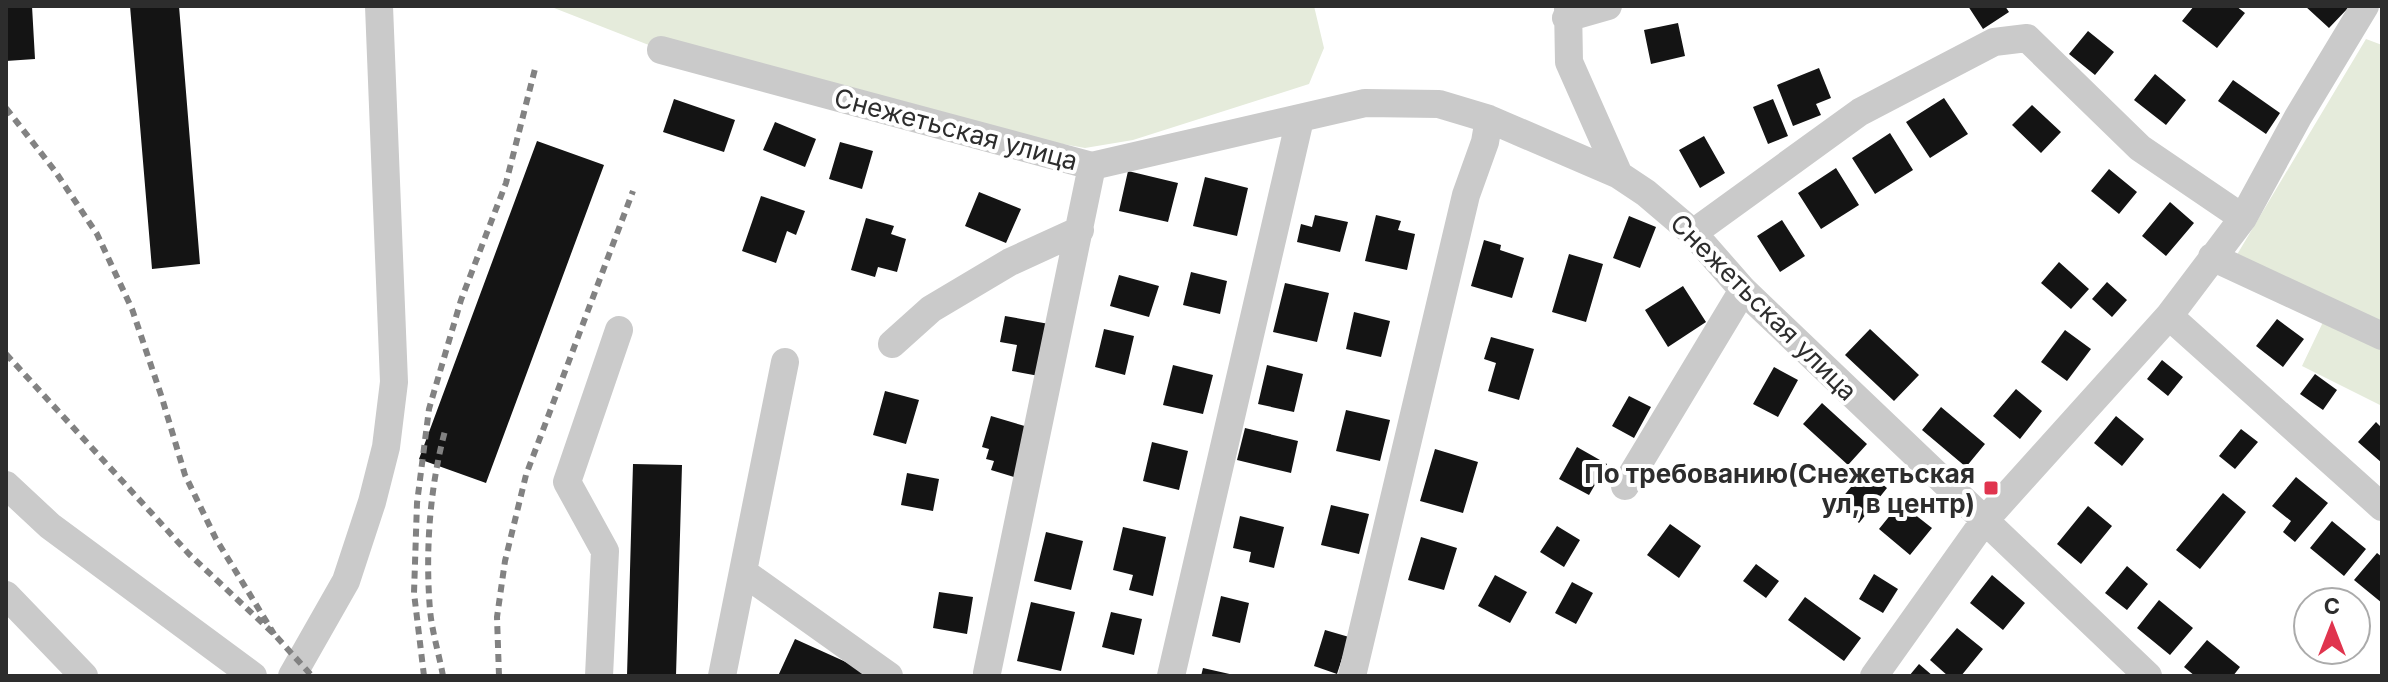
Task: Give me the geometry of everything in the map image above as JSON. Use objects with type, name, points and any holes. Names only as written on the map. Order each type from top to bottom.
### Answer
[{"type":"street","points":[[292,676],[346,581],[386,447],[394,382],[379,6]]},
{"type":"street","points":[[1608,6],[1567,12],[1569,62],[1619,175]]},
{"type":"street","points":[[1874,676],[1985,520],[2169,316],[2243,218],[2298,117],[2365,6]]},
{"type":"street","points":[[1693,233],[1860,112],[1994,42],[2027,38],[2140,148],[2243,218]]},
{"type":"street","name":"Снежетьская улица","points":[[661,50],[1092,166],[1365,103],[1439,104],[1489,119],[1619,175],[1646,193],[1693,233],[1743,290],[2148,676]]},
{"type":"street","points":[[1171,676],[1300,119]]},
{"type":"street","points":[[1353,676],[1466,195],[1485,142],[1489,119]]},
{"type":"street","points":[[987,673],[1092,166]]},
{"type":"street","points":[[892,344],[931,309],[1010,262],[1080,230]]},
{"type":"street","points":[[2212,257],[2382,336]]},
{"type":"street","points":[[1625,486],[1743,290]]},
{"type":"street","points":[[2169,316],[2382,507]]},
{"type":"street","points":[[599,676],[605,551],[567,482],[619,330]]},
{"type":"street","points":[[722,676],[785,362]]},
{"type":"street","points":[[6,485],[50,526],[253,676]]},
{"type":"street","points":[[743,572],[889,676]]},
{"type":"street","points":[[6,595],[84,676]]},
{"type":"green space","points":[[549,6],[1314,6],[1324,48],[1309,84],[1133,140],[1085,148],[831,103],[705,67]]},
{"type":"green space","points":[[2366,39],[2382,45],[2382,406],[2302,366],[2324,320],[2226,273]]},
{"type":"building","points":[[6,6],[32,6],[35,59],[6,61]]},
{"type":"building","points":[[130,6],[179,6],[200,264],[152,269]]},
{"type":"building","points":[[1968,6],[2005,6],[2009,12],[1983,29]]},
{"type":"building","points":[[2194,6],[2236,6],[2245,13],[2217,48],[2182,21]]},
{"type":"building","points":[[2305,6],[2347,6],[2349,7],[2329,28]]},
{"type":"building","points":[[1678,23],[1685,56],[1651,64],[1644,30]]},
{"type":"building","points":[[2088,31],[2114,52],[2095,75],[2069,54]]},
{"type":"building","points":[[1819,68],[1831,98],[1816,104],[1821,115],[1793,126],[1777,85]]},
{"type":"building","points":[[2155,74],[2186,100],[2166,125],[2134,100]]},
{"type":"building","points":[[2233,80],[2280,113],[2266,134],[2218,101]]},
{"type":"building","points":[[1944,98],[1968,134],[1930,158],[1906,122]]},
{"type":"building","points":[[674,99],[735,120],[724,152],[663,132]]},
{"type":"building","points":[[1773,99],[1788,136],[1768,144],[1753,107]]},
{"type":"building","points":[[2032,105],[2061,132],[2041,153],[2012,125]]},
{"type":"building","points":[[775,122],[816,139],[805,167],[763,150]]},
{"type":"building","points":[[1890,133],[1913,170],[1875,194],[1852,158]]},
{"type":"building","points":[[1704,136],[1725,173],[1700,188],[1679,150]]},
{"type":"building","points":[[537,141],[604,165],[486,483],[419,459]]},
{"type":"building","points":[[840,142],[873,151],[862,189],[829,179]]},
{"type":"building","points":[[1836,168],[1859,205],[1821,229],[1798,193]]},
{"type":"building","points":[[2109,169],[2137,192],[2119,214],[2091,191]]},
{"type":"building","points":[[1128,171],[1178,183],[1168,222],[1119,211]]},
{"type":"building","points":[[1205,177],[1248,188],[1237,236],[1193,226]]},
{"type":"building","points":[[979,192],[1021,209],[1006,243],[965,226]]},
{"type":"building","points":[[761,196],[805,211],[796,235],[787,231],[776,263],[742,251]]},
{"type":"building","points":[[2170,202],[2194,223],[2166,256],[2142,236]]},
{"type":"building","points":[[1315,215],[1348,222],[1340,252],[1297,242],[1301,224],[1312,227]]},
{"type":"building","points":[[1376,215],[1401,221],[1398,230],[1415,234],[1407,270],[1365,261]]},
{"type":"building","points":[[1629,216],[1656,227],[1640,268],[1613,258]]},
{"type":"building","points":[[866,218],[894,226],[891,234],[906,239],[897,272],[878,267],[875,277],[851,270]]},
{"type":"building","points":[[1782,220],[1805,256],[1780,272],[1757,236]]},
{"type":"building","points":[[1484,240],[1501,245],[1500,250],[1524,258],[1512,298],[1471,286]]},
{"type":"building","points":[[1569,254],[1603,264],[1586,322],[1552,312]]},
{"type":"building","points":[[2059,262],[2089,289],[2071,309],[2041,283]]},
{"type":"building","points":[[1191,272],[1227,281],[1220,314],[1183,305]]},
{"type":"building","points":[[1119,275],[1159,286],[1149,317],[1110,306]]},
{"type":"building","points":[[2107,282],[2127,300],[2112,317],[2092,299]]},
{"type":"building","points":[[1285,283],[1329,293],[1317,342],[1273,332]]},
{"type":"building","points":[[1683,286],[1706,322],[1668,347],[1645,310]]},
{"type":"building","points":[[1354,312],[1390,321],[1381,357],[1346,349]]},
{"type":"building","points":[[1005,316],[1049,324],[1039,376],[1012,371],[1017,345],[1000,342]]},
{"type":"building","points":[[2277,319],[2304,339],[2283,367],[2256,346]]},
{"type":"building","points":[[1104,329],[1134,336],[1125,375],[1095,367]]},
{"type":"building","points":[[1870,329],[1919,375],[1894,401],[1845,355]]},
{"type":"building","points":[[2065,330],[2091,349],[2067,381],[2041,362]]},
{"type":"building","points":[[1491,337],[1534,349],[1519,400],[1488,391],[1496,363],[1484,359]]},
{"type":"building","points":[[2162,360],[2183,377],[2168,396],[2147,379]]},
{"type":"building","points":[[1173,365],[1213,375],[1203,414],[1163,405]]},
{"type":"building","points":[[1267,365],[1303,374],[1294,412],[1258,404]]},
{"type":"building","points":[[1774,367],[1798,380],[1778,417],[1753,404]]},
{"type":"building","points":[[2315,374],[2337,390],[2323,410],[2300,394]]},
{"type":"building","points":[[2016,389],[2042,411],[2020,439],[1993,416]]},
{"type":"building","points":[[885,391],[919,400],[906,444],[873,435]]},
{"type":"building","points":[[1629,396],[1651,407],[1634,438],[1612,426]]},
{"type":"building","points":[[1822,403],[1867,444],[1848,465],[1803,424]]},
{"type":"building","points":[[1941,407],[1985,444],[1966,467],[1922,430]]},
{"type":"building","points":[[1346,410],[1390,420],[1380,461],[1336,451]]},
{"type":"building","points":[[991,416],[1028,427],[1014,477],[991,470],[994,461],[986,459],[989,449],[982,447]]},
{"type":"building","points":[[2116,416],[2144,439],[2122,466],[2094,443]]},
{"type":"building","points":[[2376,422],[2382,428],[2382,463],[2358,442]]},
{"type":"building","points":[[1245,428],[1298,441],[1291,473],[1237,460]]},
{"type":"building","points":[[2241,429],[2258,442],[2235,469],[2219,456]]},
{"type":"building","points":[[1152,442],[1188,451],[1179,490],[1143,481]]},
{"type":"building","points":[[1577,447],[1607,464],[1589,495],[1559,479]]},
{"type":"building","points":[[1435,449],[1478,462],[1463,513],[1420,501]]},
{"type":"building","points":[[633,464],[682,465],[676,676],[627,676]]},
{"type":"building","points":[[1865,470],[1887,488],[1859,523],[1837,504]]},
{"type":"building","points":[[907,473],[939,479],[933,511],[901,505]]},
{"type":"building","points":[[2296,477],[2328,503],[2295,542],[2283,532],[2291,521],[2272,506]]},
{"type":"building","points":[[2223,493],[2246,512],[2200,569],[2176,550]]},
{"type":"building","points":[[1900,503],[1932,528],[1910,555],[1879,529]]},
{"type":"building","points":[[1331,505],[1369,514],[1359,554],[1321,545]]},
{"type":"building","points":[[2088,506],[2112,526],[2081,564],[2057,544]]},
{"type":"building","points":[[1240,516],[1284,527],[1274,568],[1249,562],[1251,552],[1233,548]]},
{"type":"building","points":[[2332,521],[2366,549],[2344,576],[2310,548]]},
{"type":"building","points":[[1670,524],[1701,546],[1679,578],[1647,555]]},
{"type":"building","points":[[1557,526],[1580,540],[1564,567],[1540,552]]},
{"type":"building","points":[[1123,527],[1166,537],[1153,596],[1129,590],[1133,575],[1113,570]]},
{"type":"building","points":[[1046,532],[1083,541],[1071,590],[1034,581]]},
{"type":"building","points":[[1421,537],[1457,548],[1444,590],[1408,580]]},
{"type":"building","points":[[2377,553],[2382,557],[2382,603],[2372,595],[2372,586],[2361,586],[2354,580]]},
{"type":"building","points":[[1756,564],[1779,581],[1766,598],[1743,581]]},
{"type":"building","points":[[2127,566],[2148,584],[2127,610],[2105,593]]},
{"type":"building","points":[[1874,574],[1898,589],[1883,613],[1859,599]]},
{"type":"building","points":[[1495,575],[1527,592],[1510,623],[1478,606]]},
{"type":"building","points":[[1992,575],[2025,603],[2003,630],[1970,603]]},
{"type":"building","points":[[1572,582],[1593,593],[1576,624],[1555,613]]},
{"type":"building","points":[[939,592],[973,597],[967,634],[933,628]]},
{"type":"building","points":[[1221,596],[1249,603],[1240,643],[1212,636]]},
{"type":"building","points":[[1805,597],[1861,638],[1844,661],[1788,620]]},
{"type":"building","points":[[2159,600],[2193,628],[2170,655],[2137,628]]},
{"type":"building","points":[[1031,602],[1075,612],[1061,671],[1017,661]]},
{"type":"building","points":[[1111,612],[1142,619],[1134,655],[1102,647]]},
{"type":"building","points":[[1957,628],[1983,649],[1961,676],[1948,676],[1930,660]]},
{"type":"building","points":[[1325,630],[1349,637],[1337,674],[1314,666]]},
{"type":"building","points":[[795,639],[877,676],[778,676]]},
{"type":"building","points":[[2207,640],[2240,667],[2233,676],[2195,676],[2184,667]]},
{"type":"building","points":[[1919,664],[1933,676],[1909,676]]},
{"type":"building","points":[[1203,668],[1234,675],[1234,676],[1201,676]]},
{"type":"railway","points":[[424,676],[414,593],[417,503],[429,409],[461,300],[506,183],[536,65]]},
{"type":"railway","points":[[6,108],[55,171],[97,234],[132,309],[185,475],[216,539],[274,634]]},
{"type":"railway","points":[[499,676],[497,617],[505,561],[526,475],[633,191]]},
{"type":"railway","points":[[6,354],[189,554],[274,634],[312,676]]},
{"type":"railway","points":[[443,676],[431,618],[428,564],[433,494],[446,427]]},
{"type":"place","name":"По требованию(Снежетьская ул, в центр)","points":[[1991,488]]}]
